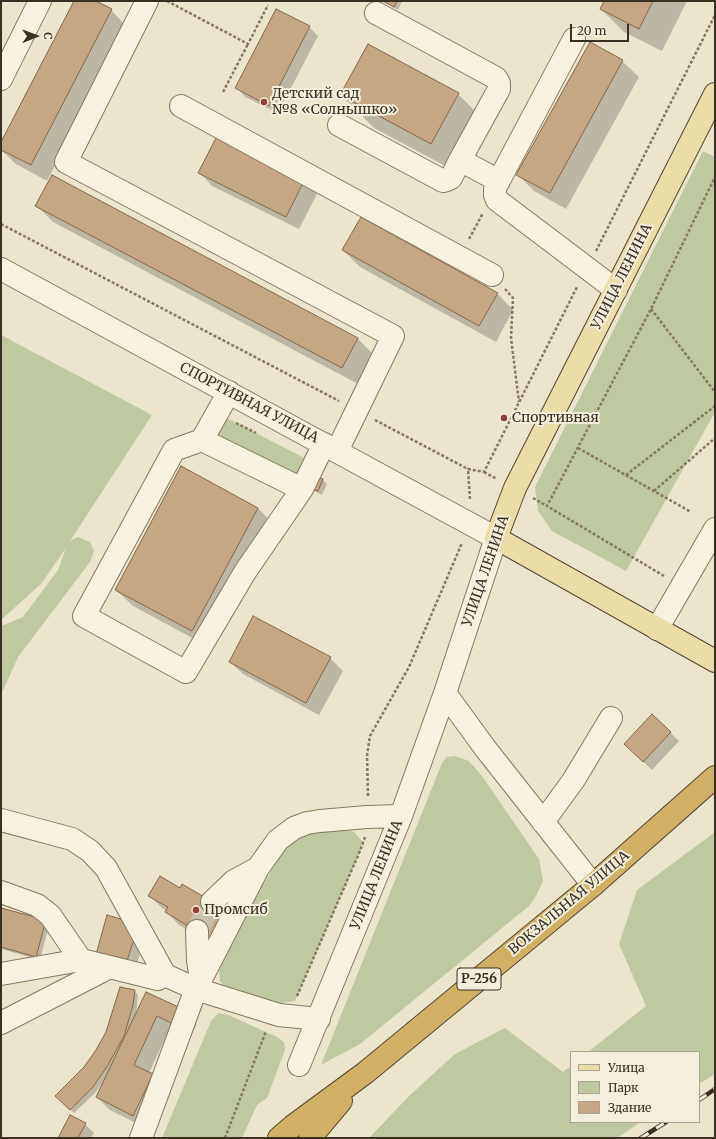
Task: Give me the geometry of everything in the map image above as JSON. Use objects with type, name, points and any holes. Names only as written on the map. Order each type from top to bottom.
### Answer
[{"type":"highway","name":"ВОКЗАЛЬНАЯ УЛИЦА","points":[[365,1073],[593,885],[714,776]]},
{"type":"highway","name":"Р-256","points":[[279,1138],[365,1073]]},
{"type":"highway","name":"Р-256","points":[[297,1138],[365,1073]]},
{"type":"highway","name":"Р-256","points":[[310,1138],[365,1073]]},
{"type":"highway","name":"Р-256","points":[[321,1138],[365,1073]]},
{"type":"main road","name":"УЛИЦА ЛЕНИНА","points":[[496,538],[515,488],[714,100]]},
{"type":"main road","points":[[496,538],[715,661]]},
{"type":"street","points":[[1,79],[40,1]]},
{"type":"street","points":[[147,1],[66,162],[393,336],[357,410],[245,572],[186,672],[84,616],[174,450],[202,440],[229,392]]},
{"type":"street","points":[[339,125],[443,181],[451,178],[499,88],[499,83],[496,78],[376,13]]},
{"type":"street","points":[[574,39],[497,188],[497,200],[616,290]]},
{"type":"street","points":[[181,106],[460,256],[492,275]]},
{"type":"street","points":[[460,160],[497,188]]},
{"type":"street","name":"СПОРТИВНАЯ УЛИЦА","points":[[1,269],[496,538]]},
{"type":"street","points":[[202,440],[302,489]]},
{"type":"street","points":[[657,629],[715,530]]},
{"type":"street","name":"УЛИЦА ЛЕНИНА","points":[[299,1066],[401,816],[445,693],[496,538]]},
{"type":"street","points":[[445,693],[593,885]]},
{"type":"street","points":[[543,822],[573,781],[611,718]]},
{"type":"street","points":[[141,1138],[199,984],[258,868],[278,840],[294,828],[307,823],[367,816],[401,816]]},
{"type":"street","points":[[1,820],[72,839],[90,851],[106,868],[165,975]]},
{"type":"street","points":[[212,902],[234,881],[258,868]]},
{"type":"street","points":[[1,892],[37,905],[50,915],[81,960]]},
{"type":"street","points":[[197,931],[199,984]]},
{"type":"street","points":[[1,974],[81,960],[158,979],[165,975],[199,984],[279,1015],[319,1019]]},
{"type":"street","points":[[1,1023],[110,967]]},
{"type":"path","points":[[166,1],[248,44]]},
{"type":"path","points":[[223,92],[268,5]]},
{"type":"path","points":[[1,224],[468,469],[484,472],[715,16]]},
{"type":"path","points":[[682,587],[547,506],[651,309],[715,177]]},
{"type":"path","points":[[460,256],[497,188]]},
{"type":"path","points":[[492,275],[513,298],[511,338],[519,403]]},
{"type":"path","points":[[651,309],[715,392]]},
{"type":"path","points":[[626,475],[715,406]]},
{"type":"path","points":[[654,491],[715,438]]},
{"type":"path","points":[[578,448],[691,512]]},
{"type":"path","points":[[226,1138],[266,1032],[279,1015],[295,1001],[365,840],[368,795],[367,755],[370,736],[409,667],[471,524],[468,469]]},
{"type":"green space","points":[[703,151],[715,157],[715,412],[626,571],[552,531],[538,511],[535,487]]},
{"type":"green space","points":[[1,335],[152,415],[70,541],[78,537],[90,542],[94,551],[90,562],[18,657],[1,695],[1,626],[23,617],[58,570],[66,548],[41,584],[1,620]]},
{"type":"green space","points":[[223,416],[310,461],[299,478],[220,441],[216,434]]},
{"type":"green space","points":[[455,756],[469,761],[482,776],[539,859],[543,881],[536,896],[529,906],[360,1044],[321,1065],[442,763],[447,757]]},
{"type":"green space","points":[[348,829],[355,833],[362,841],[360,851],[295,1001],[281,1003],[225,988],[220,981],[220,956],[282,853],[293,842],[307,832]]},
{"type":"green space","points":[[715,832],[715,1074],[700,1083],[700,1051],[589,1051],[646,1006],[619,944],[637,890]]},
{"type":"green space","points":[[218,1013],[228,1015],[277,1037],[284,1042],[285,1050],[267,1098],[257,1105],[242,1138],[162,1138],[211,1021]]},
{"type":"green space","points":[[505,1028],[563,1072],[570,1067],[570,1123],[640,1123],[617,1138],[369,1138],[408,1097],[455,1054]]},
{"type":"building","points":[[74,1],[96,1],[112,9],[31,165],[1,150],[1,142]]},
{"type":"building","points":[[383,1],[397,1],[394,7]]},
{"type":"building","points":[[604,1],[653,1],[639,29],[600,9]]},
{"type":"building","points":[[276,9],[310,26],[269,106],[235,88]]},
{"type":"building","points":[[590,42],[623,60],[550,193],[516,175]]},
{"type":"building","points":[[368,44],[459,93],[431,144],[340,95]]},
{"type":"building","points":[[217,136],[304,181],[286,217],[198,173]]},
{"type":"building","points":[[52,175],[358,338],[342,368],[35,206]]},
{"type":"building","points":[[361,217],[498,293],[479,326],[342,250]]},
{"type":"building","points":[[181,466],[258,508],[192,631],[115,590]]},
{"type":"building","points":[[314,476],[323,479],[318,491],[309,488]]},
{"type":"building","points":[[253,616],[331,657],[306,703],[229,662]]},
{"type":"building","points":[[652,714],[671,732],[643,762],[624,744]]},
{"type":"building","name":"Промсиб","points":[[160,876],[180,888],[182,884],[230,912],[213,941],[165,912],[168,907],[148,896]]},
{"type":"building","points":[[1,908],[46,920],[36,957],[1,947]]},
{"type":"building","points":[[107,915],[121,919],[134,939],[125,967],[95,958]]},
{"type":"building","points":[[120,987],[135,990],[133,1005],[124,1036],[108,1065],[93,1087],[70,1110],[55,1096],[84,1067],[96,1050],[106,1032]]},
{"type":"building","points":[[146,992],[185,1010],[177,1026],[157,1016],[134,1065],[153,1074],[133,1116],[96,1097]]},
{"type":"building","points":[[70,1115],[86,1123],[78,1138],[58,1138]]},
{"type":"tunnel","points":[[197,931],[212,902]]},
{"type":"railway","points":[[700,1099],[715,1089]]},
{"type":"railway","points":[[641,1138],[664,1123]]},
{"type":"place","name":"Детский сад №8 «Солнышко»","points":[[264,102]]},
{"type":"place","name":"Спортивная","points":[[504,418]]},
{"type":"place","name":"Промсиб","points":[[196,910]]}]
